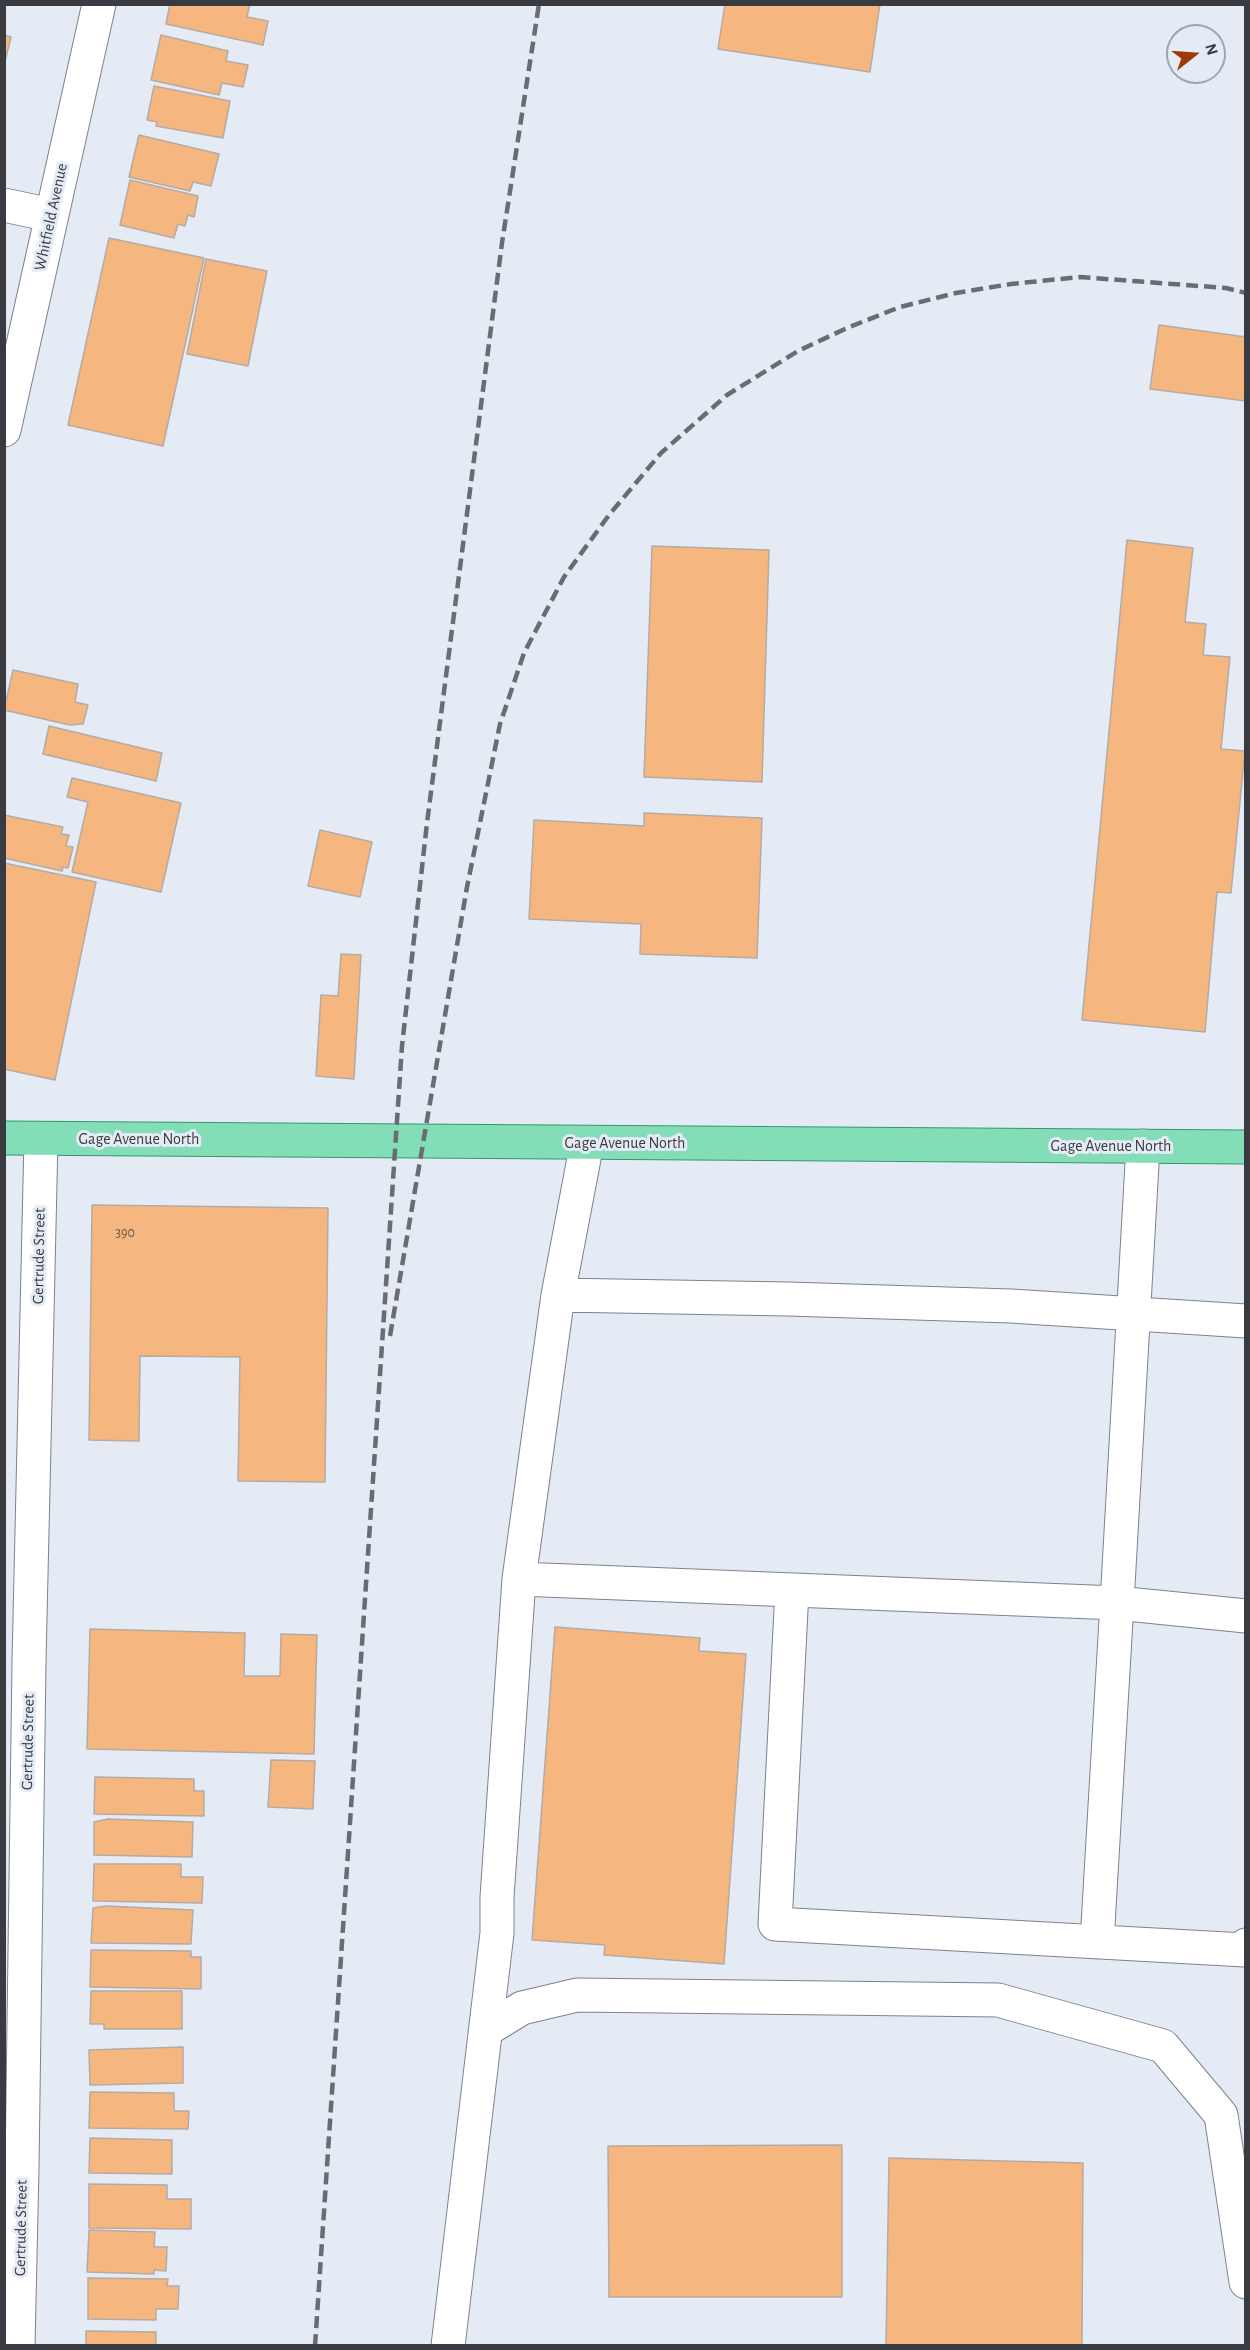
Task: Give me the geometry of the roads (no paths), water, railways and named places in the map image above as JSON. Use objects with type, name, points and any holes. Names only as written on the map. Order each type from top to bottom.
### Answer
[{"type":"main road","name":"Gage Avenue North","points":[[4,1138],[1245,1147]]},
{"type":"street","name":"Whitfield Avenue","points":[[4,430],[99,4]]},
{"type":"street","points":[[4,205],[51,215]]},
{"type":"street","name":"Gertrude Street","points":[[18,2346],[13,2168],[17,1662],[41,1139]]},
{"type":"street","points":[[448,2346],[497,1933],[497,1897],[519,1579],[558,1295],[587,1143]]},
{"type":"street","points":[[1097,1942],[1143,1146]]},
{"type":"street","points":[[558,1295],[1011,1306],[1245,1321]]},
{"type":"street","points":[[519,1579],[1117,1603],[1245,1616]]},
{"type":"street","points":[[792,1590],[775,1924],[1245,1950],[1245,1945]]},
{"type":"street","points":[[486,2030],[522,2008],[577,1995],[998,2000],[1163,2046],[1221,2115],[1245,2282]]},
{"type":"railway","points":[[315,2346],[402,1046],[427,823],[502,243],[539,4]]},
{"type":"railway","points":[[390,1336],[467,887],[500,724],[524,653],[564,577],[609,515],[661,453],[727,395],[798,351],[900,307],[956,293],[1011,284],[1080,277],[1226,288],[1246,293]]}]
